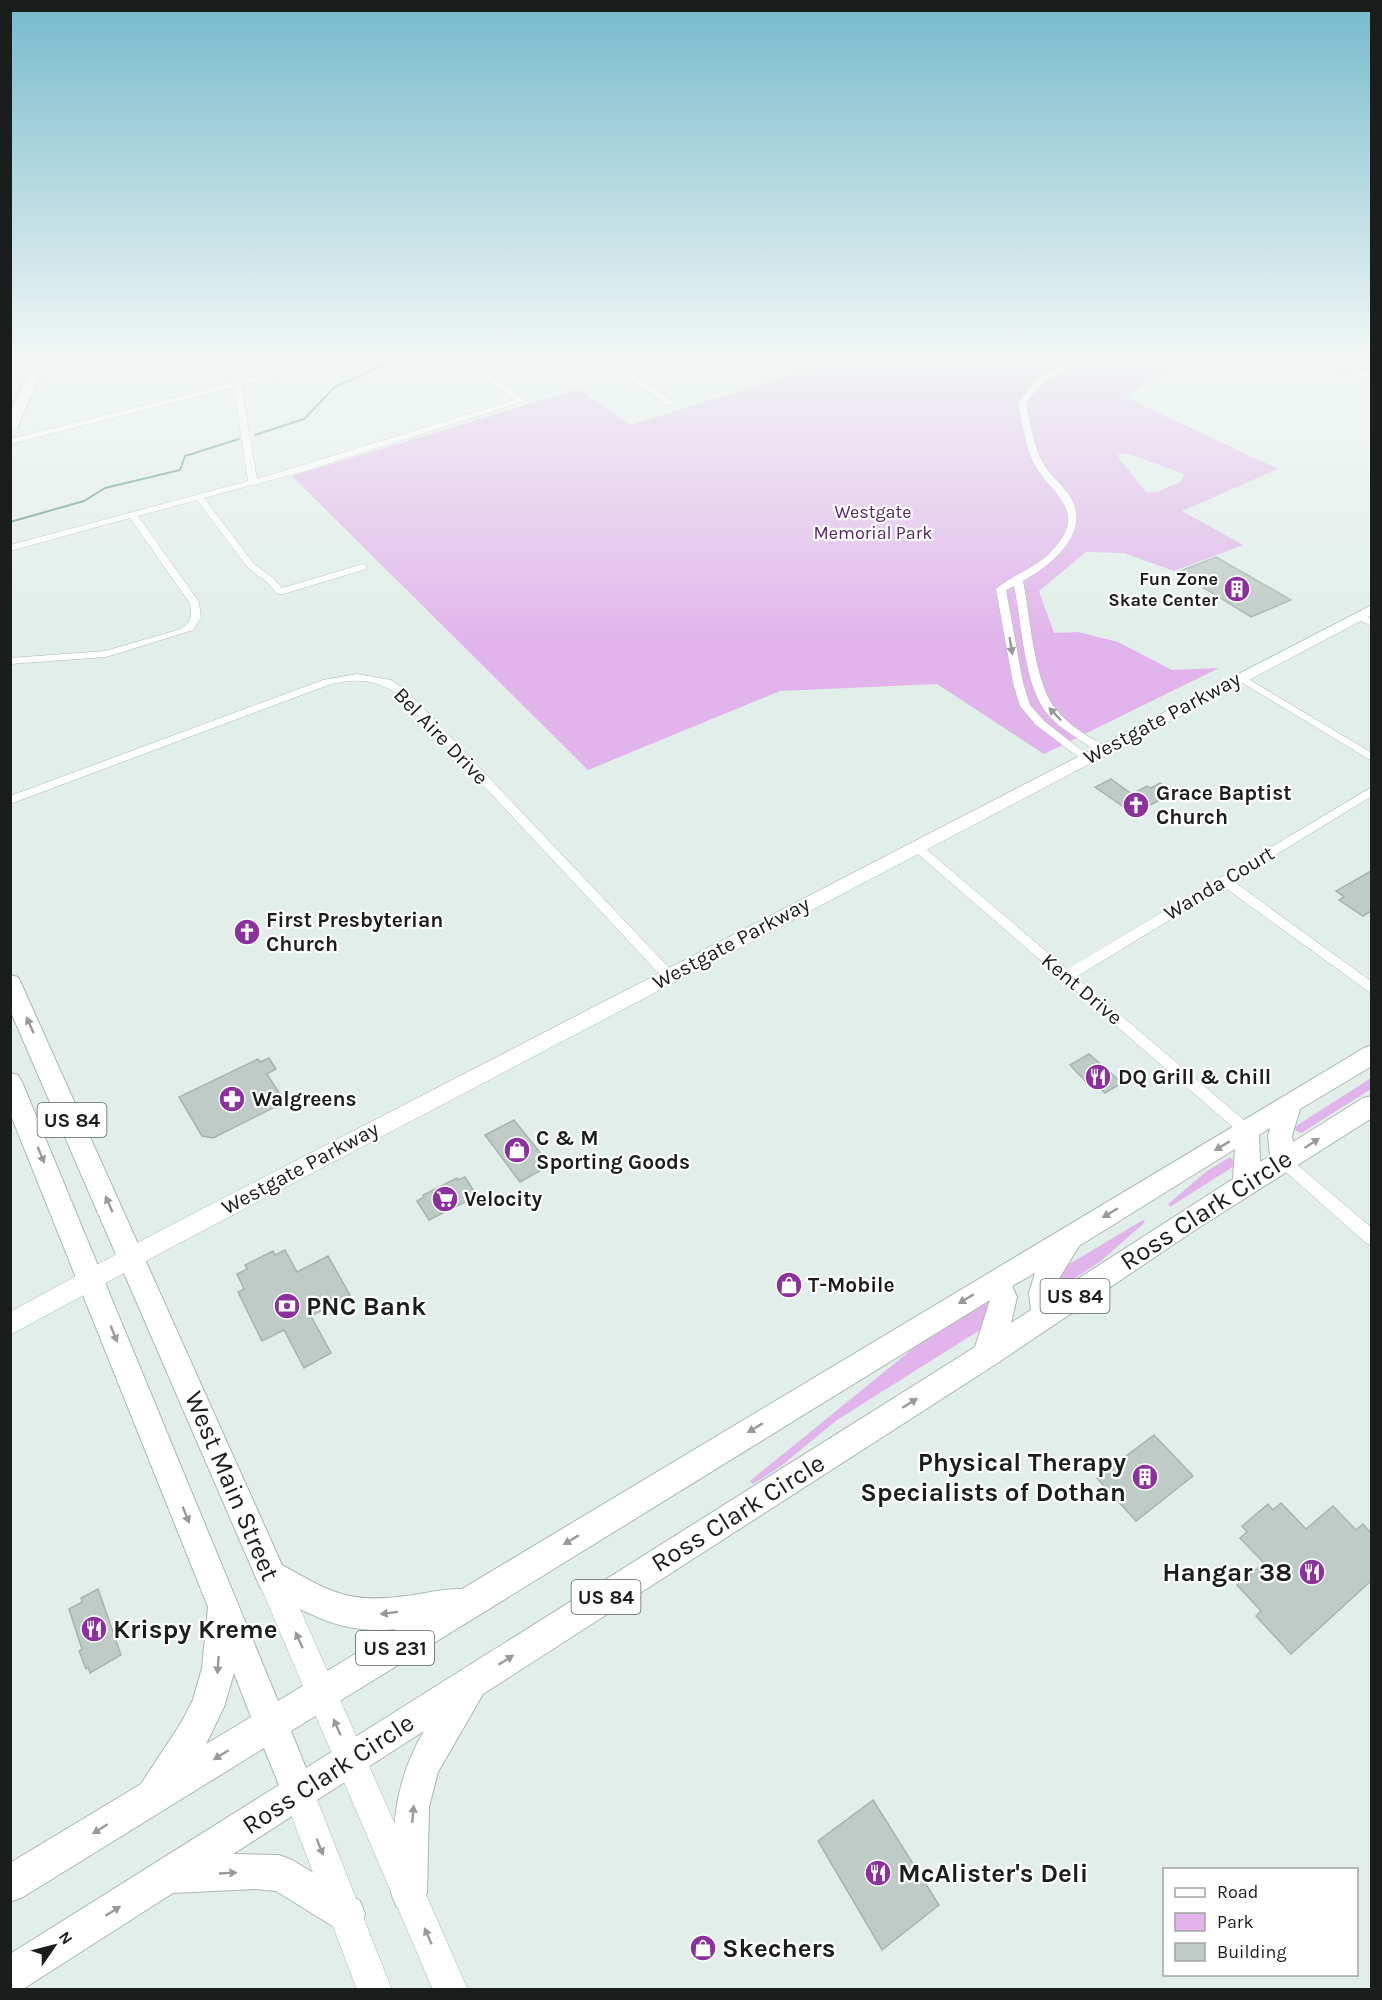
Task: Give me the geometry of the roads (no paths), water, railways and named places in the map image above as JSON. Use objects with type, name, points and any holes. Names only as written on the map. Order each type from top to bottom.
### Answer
[{"type":"highway","name":"West Main Street","points":[[10,983],[133,1257],[271,1576]]},
{"type":"highway","name":"Ross Clark Circle","points":[[10,1884],[1371,1054]]},
{"type":"highway","name":"US 84","points":[[10,1082],[299,1793]]},
{"type":"highway","points":[[1283,1161],[1280,1136],[1290,1104]]},
{"type":"highway","name":"Ross Clark Circle","points":[[10,1976],[986,1354],[1371,1105]]},
{"type":"highway","points":[[1245,1185],[1248,1159],[1247,1131]]},
{"type":"highway","points":[[1046,1315],[1041,1299],[1042,1284],[1070,1237]]},
{"type":"highway","points":[[986,1354],[1004,1308],[1004,1297],[996,1281]]},
{"type":"highway","name":"US 84","points":[[271,1576],[320,1604],[347,1613],[373,1615],[468,1603]]},
{"type":"highway","points":[[150,1798],[189,1743],[204,1717],[218,1675],[223,1606]]},
{"type":"highway","points":[[409,1893],[412,1807],[423,1766],[472,1682]]},
{"type":"highway","points":[[170,1875],[255,1871],[279,1873],[347,1914]]},
{"type":"main road","name":"Westgate Parkway","points":[[10,1323],[1240,677],[1367,616]]},
{"type":"main road","name":"West Main Street","points":[[271,1576],[451,1989]]},
{"type":"main road","points":[[299,1793],[375,1989]]},
{"type":"street","points":[[248,451],[253,482]]},
{"type":"street","points":[[10,548],[362,451]]},
{"type":"street","points":[[1035,451],[1038,464],[1064,496],[1073,517],[1071,529],[1059,548],[1018,581],[1001,589],[1018,684],[1025,706],[1040,723],[1085,758]]},
{"type":"street","points":[[199,497],[251,566],[270,580],[280,592],[363,567]]},
{"type":"street","points":[[10,661],[106,654],[185,631],[194,624],[197,613],[194,602],[132,515]]},
{"type":"street","points":[[1018,581],[1038,679],[1046,704],[1065,724],[1102,749]]},
{"type":"street","points":[[1240,677],[1371,758]]},
{"type":"street","name":"Bel Aire Drive","points":[[10,800],[327,682],[352,678],[376,679],[395,686],[404,694],[669,976]]},
{"type":"street","name":"Wanda Court","points":[[1067,976],[1371,791]]},
{"type":"street","name":"Kent Drive","points":[[916,847],[1247,1131]]},
{"type":"street","points":[[1223,880],[1371,988]]},
{"type":"street","points":[[1283,1161],[1371,1238]]},
{"type":"waterway","points":[[10,522],[84,501],[105,488],[180,470],[185,456],[200,451]]},
{"type":"place","name":"Fun Zone Skate Center","points":[[1237,589]]},
{"type":"place","name":"Grace Baptist Church","points":[[1136,805]]},
{"type":"place","name":"First Presbyterian Church","points":[[247,932]]},
{"type":"place","name":"DQ Grill & Chill","points":[[1098,1077]]},
{"type":"place","name":"Walgreens","points":[[232,1099]]},
{"type":"place","name":"C & M Sporting Goods","points":[[517,1150]]},
{"type":"place","name":"Velocity","points":[[445,1199]]},
{"type":"place","name":"T-Mobile","points":[[789,1285]]},
{"type":"place","name":"PNC Bank","points":[[287,1306]]},
{"type":"place","name":"Physical Therapy Specialists of Dothan","points":[[1145,1477]]},
{"type":"place","name":"Hangar 38","points":[[1312,1572]]},
{"type":"place","name":"Krispy Kreme","points":[[94,1629]]},
{"type":"place","name":"McAlister's Deli","points":[[878,1873]]},
{"type":"place","name":"Skechers","points":[[703,1948]]},
{"type":"park label","name":"Westgate Memorial Park","points":[[873,522]]}]
